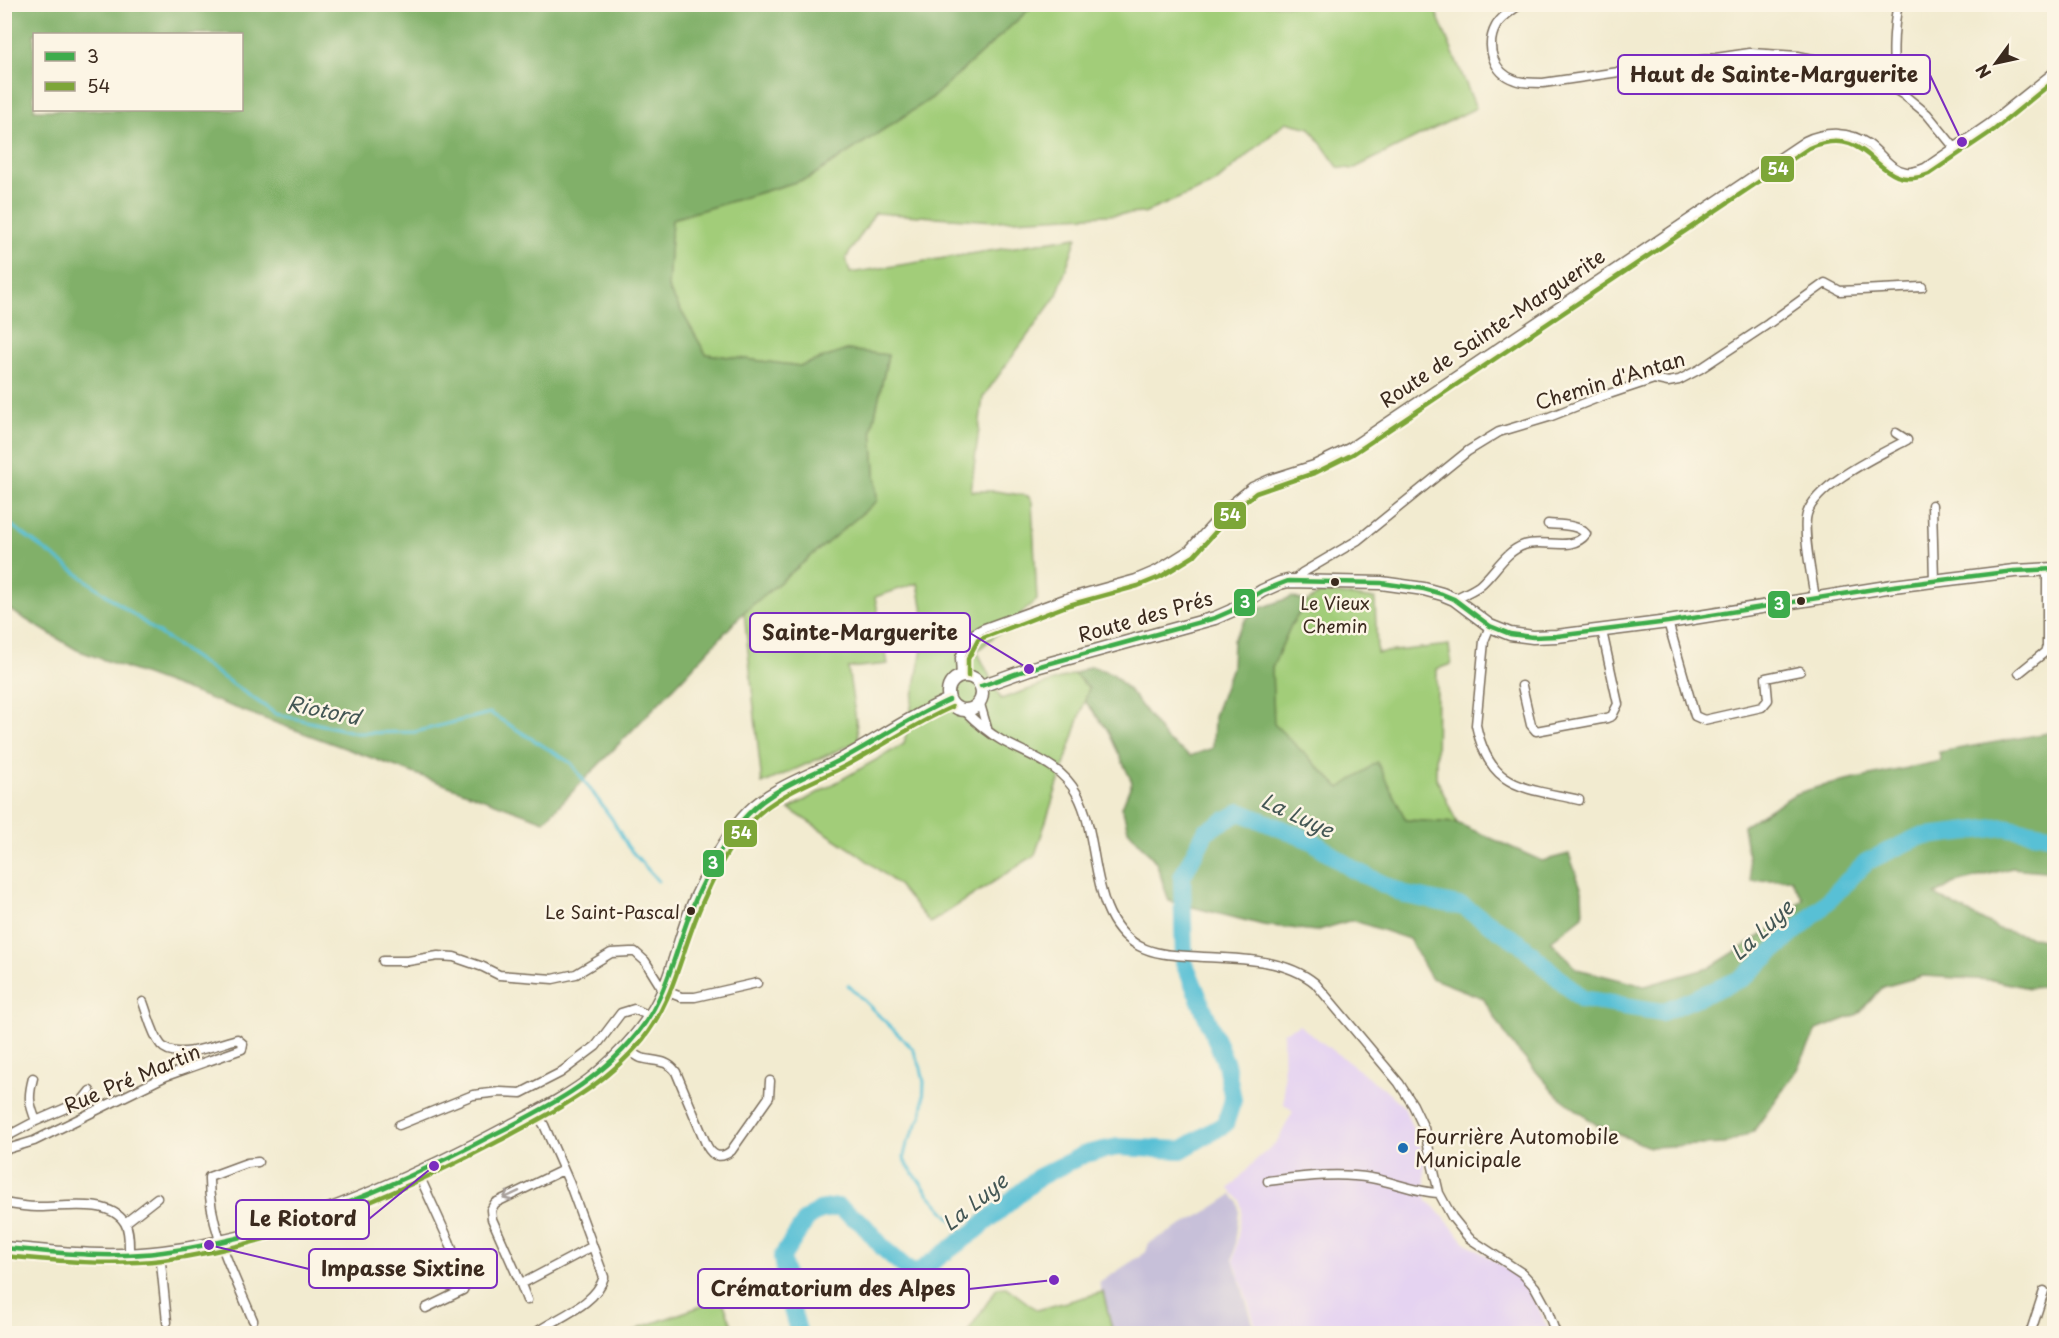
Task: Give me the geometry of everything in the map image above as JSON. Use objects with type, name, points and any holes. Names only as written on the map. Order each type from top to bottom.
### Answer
[{"type":"street","points":[[1521,4],[1497,24],[1493,33],[1491,51],[1494,60],[1512,79],[1543,83],[1750,53],[1798,56],[1842,65],[1875,77],[1895,89],[1927,114],[1954,147]]},
{"type":"street","points":[[1895,89],[1892,41],[1898,4]]},
{"type":"street","name":"Route de Sainte-Marguerite","points":[[961,676],[962,652],[967,640],[973,634],[1057,602],[1136,579],[1174,561],[1201,539],[1230,505],[1252,487],[1314,465],[1349,448],[1805,141],[1821,134],[1849,136],[1869,145],[1896,169],[1906,172],[1925,168],[1989,124],[2055,72]]},
{"type":"street","name":"Chemin d'Antan","points":[[1294,581],[1302,573],[1358,540],[1468,451],[1499,432],[1550,417],[1654,379],[1668,382],[1679,380],[1700,369],[1768,324],[1819,285],[1825,283],[1840,291],[1922,287]]},
{"type":"street","points":[[1815,597],[1806,541],[1807,514],[1822,492],[1866,461],[1907,440],[1896,433]]},
{"type":"street","points":[[1932,505],[1934,581]]},
{"type":"street","points":[[1454,600],[1479,585],[1507,555],[1517,548],[1538,542],[1571,544],[1578,542],[1586,534],[1583,529],[1572,526],[1548,524]]},
{"type":"street","points":[[2019,673],[2045,652],[2047,646],[2051,569]]},
{"type":"street","name":"Route des Prés","points":[[981,686],[1029,669],[1215,618],[1280,582],[1381,583],[1424,589],[1454,600],[1490,626],[1510,634],[1533,637],[1668,622],[1815,597],[1934,581],[2051,569]]},
{"type":"street","points":[[1668,622],[1695,716],[1700,719],[1762,707],[1768,700],[1766,678],[1800,670]]},
{"type":"street","points":[[1490,626],[1485,641],[1476,724],[1489,762],[1506,780],[1518,786],[1579,800]]},
{"type":"street","points":[[1522,686],[1531,726],[1536,731],[1612,716],[1618,704],[1602,631]]},
{"type":"street","points":[[991,733],[985,726],[980,704],[981,686],[975,679],[961,676],[950,685],[949,700],[959,709],[966,711],[991,733],[1056,768],[1068,781],[1083,806],[1102,892],[1113,918],[1128,938],[1140,946],[1165,954],[1280,964],[1304,974],[1314,983],[1399,1083],[1413,1105],[1424,1128],[1436,1182],[1445,1207],[1469,1238],[1513,1266],[1534,1287],[1546,1307],[1556,1334]]},
{"type":"street","points":[[4,1248],[84,1255],[129,1255],[160,1253],[221,1242],[306,1216],[418,1173],[536,1113],[593,1078],[625,1047],[650,1016],[663,990],[684,927],[697,897],[726,844],[752,810],[785,787],[842,759],[923,712],[949,700]]},
{"type":"street","points":[[966,711],[980,704]]},
{"type":"street","points":[[382,961],[408,961],[438,956],[454,957],[499,975],[553,978],[576,974],[611,953],[635,952],[645,961],[663,990],[681,997],[695,997],[757,983]]},
{"type":"street","name":"Rue Pré Martin","points":[[4,1150],[34,1141],[166,1076],[242,1049],[243,1044],[237,1039],[179,1053],[169,1052],[157,1038],[143,1002]]},
{"type":"street","points":[[399,1125],[473,1095],[500,1092],[521,1093],[560,1073],[596,1046],[621,1013],[633,1009],[650,1016]]},
{"type":"street","points":[[625,1047],[639,1057],[664,1061],[672,1066],[711,1154],[718,1156],[725,1156],[731,1151],[769,1096],[770,1081]]},
{"type":"street","points":[[33,1078],[28,1094],[36,1120]]},
{"type":"street","points":[[4,1138],[36,1120],[82,1101],[90,1092]]},
{"type":"street","points":[[534,1334],[592,1298],[601,1287],[604,1277],[563,1170],[544,1125],[536,1113]]},
{"type":"street","points":[[253,1320],[221,1242],[209,1192],[209,1178],[247,1163],[258,1162]]},
{"type":"street","points":[[527,1300],[492,1219],[491,1210],[495,1203],[563,1170]]},
{"type":"street","points":[[418,1173],[449,1241],[465,1285],[463,1290],[426,1308]]},
{"type":"street","points":[[1268,1180],[1307,1176],[1371,1178],[1423,1192],[1439,1193]]},
{"type":"street","points":[[125,1223],[157,1198]]},
{"type":"street","points":[[4,1203],[37,1207],[98,1207],[113,1213],[125,1223],[129,1255]]},
{"type":"street","points":[[520,1282],[527,1281],[593,1245]]},
{"type":"street","points":[[160,1253],[167,1322]]},
{"type":"street","points":[[2030,1334],[2044,1291]]},
{"type":"shaded area","points":[[1299,1025],[1384,1089],[1404,1107],[1424,1157],[1426,1200],[1465,1242],[1518,1276],[1534,1298],[1550,1333],[1258,1333],[1234,1260],[1242,1210],[1240,1200],[1229,1189],[1257,1159],[1277,1142],[1293,1111],[1284,1104],[1283,1032]]},
{"type":"shaded area","points":[[1232,1195],[1238,1202],[1239,1211],[1233,1259],[1256,1333],[1113,1333],[1099,1283],[1146,1252],[1149,1243],[1203,1214]]},
{"type":"green space","points":[[5,4],[1034,4],[932,98],[809,178],[672,219],[668,288],[706,354],[800,366],[847,350],[888,355],[872,429],[877,501],[744,612],[544,821],[77,650],[5,607]]},
{"type":"green space","points":[[1034,5],[1433,5],[1476,108],[1353,169],[1338,167],[1310,128],[1286,122],[1215,183],[1144,213],[995,221],[875,213],[846,258],[850,273],[1077,237],[1057,295],[983,397],[971,491],[995,491],[1028,496],[1032,502],[1037,600],[977,651],[1001,699],[1074,674],[1089,688],[1035,855],[930,923],[898,885],[857,853],[789,809],[904,744],[926,628],[918,583],[875,597],[888,664],[848,668],[859,741],[762,784],[744,612],[877,501],[872,429],[888,356],[847,350],[800,366],[706,354],[668,288],[672,219],[809,178],[932,98]]},
{"type":"green space","points":[[1322,592],[1375,599],[1377,653],[1449,645],[1451,664],[1437,669],[1436,777],[1457,823],[1406,820],[1340,788],[1273,724],[1272,668],[1291,625],[1307,602]]},
{"type":"green space","points":[[1292,597],[1307,602],[1291,625],[1272,668],[1274,724],[1340,788],[1377,762],[1406,820],[1457,823],[1542,861],[1569,854],[1582,891],[1583,916],[1551,941],[1577,969],[1645,986],[1709,968],[1767,932],[1803,899],[1791,879],[1752,881],[1743,826],[1795,794],[1818,787],[1941,761],[1939,752],[2054,732],[2054,872],[2012,868],[1952,884],[1935,895],[1999,929],[2054,943],[2054,986],[2029,988],[1992,980],[1923,976],[1883,987],[1858,1014],[1817,1030],[1795,1073],[1753,1132],[1725,1144],[1649,1147],[1597,1125],[1557,1095],[1511,1043],[1483,998],[1431,978],[1409,939],[1352,920],[1316,931],[1263,925],[1169,901],[1156,862],[1128,830],[1122,807],[1132,782],[1107,729],[1085,701],[1089,688],[1074,674],[1091,666],[1113,674],[1133,695],[1167,740],[1190,756],[1213,748],[1214,716],[1232,667],[1233,640],[1246,619],[1261,608]]},
{"type":"green space","points":[[1006,1287],[1037,1310],[1103,1292],[1113,1333],[967,1333],[997,1288]]},
{"type":"green space","points":[[722,1299],[735,1333],[632,1333],[642,1327]]},
{"type":"waterway","name":"Riotord","points":[[4,520],[160,634],[276,714],[357,733],[415,732],[490,713],[571,763],[612,819],[628,847],[658,881]]},
{"type":"waterway","name":"La Luye","points":[[799,1334],[789,1299],[782,1257],[806,1220],[820,1210],[838,1207],[862,1223],[884,1249],[914,1275],[975,1231],[1039,1177],[1085,1154],[1118,1147],[1181,1150],[1225,1124],[1233,1100],[1226,1064],[1184,962],[1182,877],[1206,831],[1240,812],[1312,841],[1354,870],[1406,895],[1464,907],[1518,942],[1582,999],[1662,1012],[1743,978],[1821,908],[1866,862],[1918,837],[2004,827],[2054,836]]},
{"type":"waterway","points":[[848,985],[913,1049],[924,1082],[923,1105],[921,1117],[907,1144],[905,1162],[929,1194],[967,1237]]},
{"type":"transit line","name":"54","points":[[968,676],[968,659],[978,640],[1069,605],[1138,586],[1160,577],[1194,556],[1235,510],[1256,493],[1317,472],[1353,454],[1809,148],[1831,142],[1848,143],[1862,150],[1896,176],[1911,178],[1929,174],[1994,130],[2054,81]]},
{"type":"transit line","name":"3","points":[[981,686],[1029,669],[1215,618],[1231,611],[1262,591],[1288,581],[1381,583],[1424,589],[1454,599],[1490,626],[1510,634],[1533,637],[1668,622],[1893,586],[2014,571],[2054,569]]},
{"type":"transit line","name":"3","points":[[4,1248],[84,1254],[143,1254],[206,1245],[249,1235],[291,1223],[374,1192],[454,1155],[552,1104],[605,1067],[621,1052],[648,1019],[665,985],[704,881],[728,839],[748,814],[782,789],[846,757],[949,700]]},
{"type":"transit line","name":"54","points":[[4,1256],[84,1262],[143,1262],[207,1253],[250,1243],[292,1231],[375,1200],[456,1163],[555,1110],[611,1072],[643,1039],[654,1023],[671,989],[696,917],[710,885],[732,845],[752,821],[763,810],[785,796],[849,764],[952,707]]},
{"type":"place","name":"Haut de Sainte-Marguerite","points":[[1962,142]]},
{"type":"place","name":"Le Vieux Chemin","points":[[1335,582]]},
{"type":"place","name":"Sainte-Marguerite","points":[[1029,669]]},
{"type":"place","name":"Le Saint-Pascal","points":[[691,911]]},
{"type":"place","name":"Fourrière Automobile Municipale","points":[[1403,1148]]},
{"type":"place","name":"Le Riotord","points":[[434,1166]]},
{"type":"place","name":"Impasse Sixtine","points":[[209,1245]]},
{"type":"place","name":"Crématorium des Alpes","points":[[1054,1280]]}]
